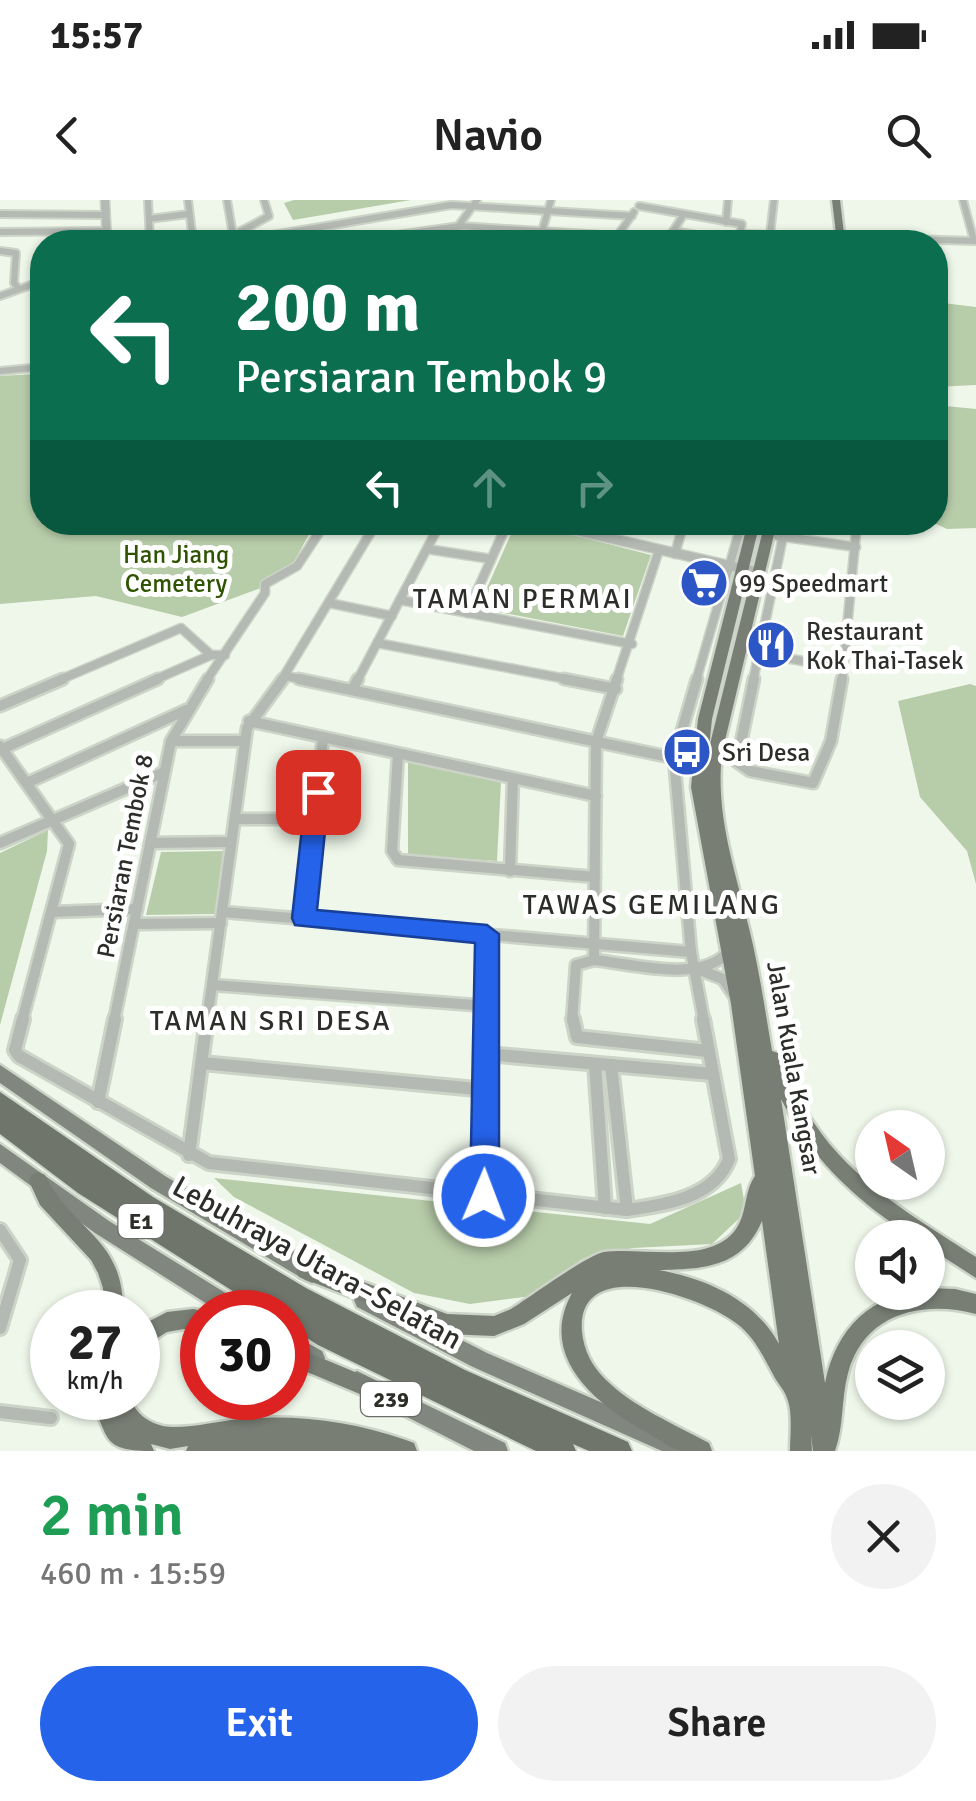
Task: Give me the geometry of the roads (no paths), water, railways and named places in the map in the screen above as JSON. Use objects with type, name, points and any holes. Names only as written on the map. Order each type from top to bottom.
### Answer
[{"type":"highway","points":[[828,200],[835,230]]},
{"type":"highway","points":[[836,200],[837,230]]},
{"type":"highway","name":"Jalan Kuala Kangsar","points":[[751,535],[705,719],[698,787],[739,1004],[796,1392],[801,1451]]},
{"type":"highway","name":"Jalan Kuala Kangsar","points":[[766,535],[743,570],[727,704],[711,787],[761,1043],[824,1451]]},
{"type":"highway","points":[[705,719],[727,704],[720,698],[715,682]]},
{"type":"highway","points":[[761,1043],[796,1113],[826,1158],[876,1201],[976,1268]]},
{"type":"highway","name":"Lebuhraya Utara–Selatan","points":[[0,1101],[83,1163],[224,1254],[411,1356],[619,1451]]},
{"type":"highway","name":"Lebuhraya Utara–Selatan","points":[[0,1122],[86,1186],[251,1290]]},
{"type":"highway","points":[[306,1270],[447,1324],[494,1326],[517,1317],[602,1262],[697,1260],[730,1248],[752,1222],[761,1153]]},
{"type":"highway","points":[[38,1181],[44,1198],[100,1253],[112,1290]]},
{"type":"highway","points":[[701,1451],[607,1394],[578,1363],[570,1338],[572,1316],[578,1301],[596,1284],[617,1278],[648,1279],[720,1302],[762,1332],[796,1392]]},
{"type":"highway","points":[[824,1451],[833,1424],[838,1371],[850,1343],[870,1320],[917,1298],[950,1297],[976,1304]]},
{"type":"highway","name":"Lebuhraya Utara–Selatan","points":[[310,1327],[563,1451]]},
{"type":"highway","points":[[310,1363],[367,1387]]},
{"type":"highway","points":[[111,1420],[117,1434],[143,1451]]},
{"type":"highway","points":[[132,1420],[152,1434],[170,1438],[303,1424],[377,1440],[406,1451]]},
{"type":"highway","points":[[197,1451],[290,1440],[366,1451]]},
{"type":"main road","points":[[0,1073],[158,1182],[306,1270],[480,1360],[687,1451]]},
{"type":"main road","points":[[0,1152],[204,1290]]},
{"type":"main road","name":"239","points":[[310,1355],[497,1451]]},
{"type":"street","points":[[105,200],[106,230]]},
{"type":"street","points":[[148,200],[150,230]]},
{"type":"street","points":[[188,200],[192,230]]},
{"type":"street","points":[[227,200],[231,230]]},
{"type":"street","points":[[243,230],[269,216],[264,200]]},
{"type":"street","points":[[542,230],[551,200]]},
{"type":"street","points":[[726,222],[728,200]]},
{"type":"street","points":[[771,230],[774,200]]},
{"type":"street","points":[[948,241],[975,241],[962,200]]},
{"type":"street","points":[[457,230],[475,203]]},
{"type":"street","points":[[302,230],[475,203],[632,216]]},
{"type":"street","points":[[622,230],[642,203],[743,224],[741,230]]},
{"type":"street","points":[[0,214],[106,215]]},
{"type":"street","points":[[149,218],[190,214]]},
{"type":"street","points":[[674,230],[684,214]]},
{"type":"street","points":[[347,222],[351,230]]},
{"type":"street","points":[[434,230],[460,226],[526,230]]},
{"type":"street","points":[[0,232],[30,232]]},
{"type":"street","points":[[0,251],[16,253],[14,283],[18,289]]},
{"type":"street","points":[[0,272],[15,271]]},
{"type":"street","points":[[0,296],[30,285]]},
{"type":"street","points":[[0,371],[30,368]]},
{"type":"street","name":"Persiaran Tembok 8","points":[[98,1102],[162,772],[172,741],[187,710],[264,593],[266,584],[297,566],[317,535]]},
{"type":"street","points":[[189,1155],[247,730],[285,676],[369,535]]},
{"type":"street","points":[[352,690],[435,535]]},
{"type":"street","points":[[467,612],[502,535]]},
{"type":"street","points":[[598,535],[743,570]]},
{"type":"street","points":[[675,554],[680,535]]},
{"type":"street","points":[[742,535],[743,570]]},
{"type":"street","points":[[856,535],[855,593],[826,768],[813,783],[742,767],[738,762],[783,536],[856,547]]},
{"type":"street","points":[[428,549],[491,560]]},
{"type":"street","points":[[594,960],[596,742],[632,644],[659,550]]},
{"type":"street","points":[[225,655],[210,655],[1,748],[69,844],[15,1050],[18,1056],[189,1155],[218,1165],[627,1210],[668,1202],[723,1175],[729,1159],[694,968],[674,758],[725,574],[743,570]]},
{"type":"street","points":[[400,600],[632,644]]},
{"type":"street","points":[[329,603],[392,616]]},
{"type":"street","points":[[0,706],[182,628],[210,655]]},
{"type":"street","points":[[377,643],[616,689]]},
{"type":"street","points":[[762,654],[843,668]]},
{"type":"street","points":[[285,676],[674,758]]},
{"type":"street","points":[[727,704],[748,708]]},
{"type":"street","points":[[28,783],[187,710]]},
{"type":"street","points":[[172,741],[247,730],[324,738],[596,796]]},
{"type":"street","points":[[304,918],[324,738]]},
{"type":"street","points":[[398,754],[394,856],[404,862],[595,876]]},
{"type":"street","points":[[0,843],[162,772]]},
{"type":"street","points":[[510,871],[513,779]]},
{"type":"street","points":[[235,819],[315,819]]},
{"type":"street","points":[[150,843],[231,842]]},
{"type":"street","points":[[52,912],[137,909]]},
{"type":"street","points":[[134,924],[222,917],[304,918],[692,952]]},
{"type":"street","points":[[484,1196],[487,934]]},
{"type":"street","points":[[570,1061],[576,1037],[572,1029],[576,965],[594,960],[694,968],[717,965],[730,950]]},
{"type":"street","points":[[694,968],[722,979],[739,1004]]},
{"type":"street","points":[[214,984],[487,1006]]},
{"type":"street","points":[[576,1037],[708,1051]]},
{"type":"street","points":[[487,1054],[712,1074]]},
{"type":"street","points":[[202,1063],[487,1090]]},
{"type":"street","points":[[595,1064],[604,1208]]},
{"type":"street","points":[[611,1065],[627,1210]]},
{"type":"street","points":[[0,1230],[20,1260],[0,1328]]},
{"type":"street","points":[[0,1412],[30,1416]]},
{"type":"place","name":"99 Speedmart","points":[[704,583]]},
{"type":"place","name":"Restaurant Kok Thai-Tasek","points":[[771,645]]},
{"type":"place","name":"Sri Desa","points":[[687,752]]},
{"type":"district","name":"TAMAN PERMAI","points":[[523,599]]},
{"type":"district","name":"TAWAS GEMILANG","points":[[652,905]]},
{"type":"district","name":"TAMAN SRI DESA","points":[[271,1021]]},
{"type":"park label","name":"Han Jiang Cemetery","points":[[176,568]]}]
